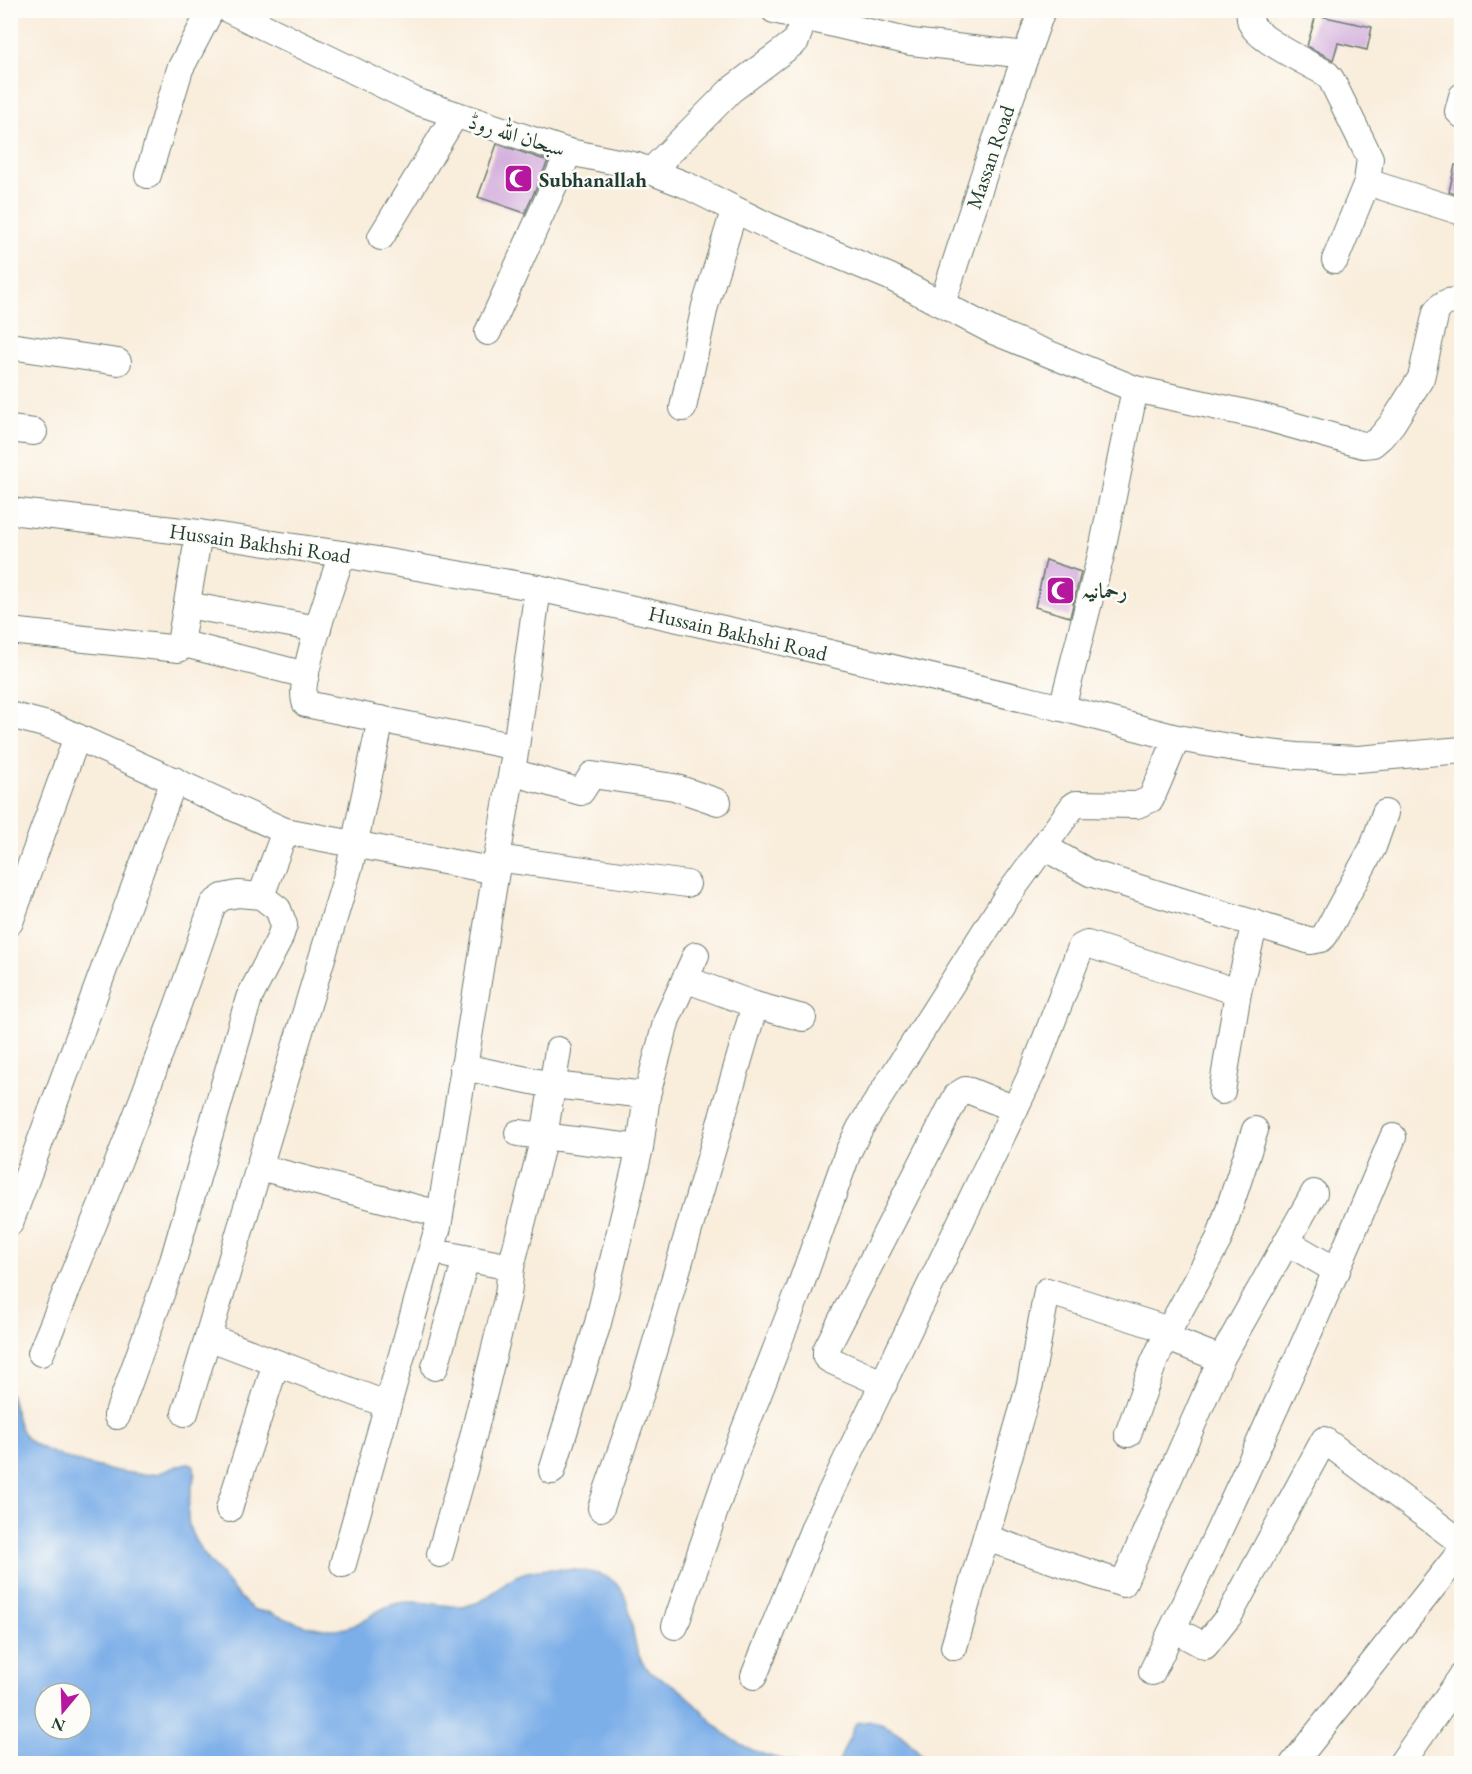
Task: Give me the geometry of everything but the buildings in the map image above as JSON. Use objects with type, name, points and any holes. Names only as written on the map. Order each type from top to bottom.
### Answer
[{"type":"street","points":[[148,175],[180,69],[211,10]]},
{"type":"street","name":"سبحان اللہ روڈ","points":[[229,10],[418,102],[569,152],[637,166],[686,185],[734,211],[890,277],[993,331],[1134,388],[1260,416],[1363,444],[1372,444],[1392,424],[1421,378],[1436,312],[1442,304],[1451,300],[1461,302]]},
{"type":"street","points":[[774,10],[911,42],[1026,55]]},
{"type":"street","name":"Massan Road","points":[[942,304],[988,159],[1042,10]]},
{"type":"street","points":[[1250,10],[1249,17],[1255,29],[1264,37],[1332,79],[1370,158],[1367,182],[1335,260]]},
{"type":"street","points":[[650,172],[731,90],[796,41],[804,18]]},
{"type":"street","points":[[1461,96],[1458,111],[1461,115]]},
{"type":"street","points":[[381,237],[455,115]]},
{"type":"street","points":[[488,332],[569,152]]},
{"type":"street","points":[[1367,182],[1461,212]]},
{"type":"street","points":[[684,408],[705,306],[734,211]]},
{"type":"street","points":[[10,346],[118,362]]},
{"type":"street","points":[[1062,708],[1101,555],[1134,388]]},
{"type":"street","name":"Hussain Bakhshi Road","points":[[10,511],[199,533],[342,554],[538,588],[787,643],[1062,708],[1177,738],[1263,752],[1358,759],[1461,750]]},
{"type":"street","points":[[10,631],[179,649],[199,533]]},
{"type":"street","points":[[342,554],[306,675],[303,697],[309,706],[516,747]]},
{"type":"street","points":[[343,1564],[432,1251],[440,1214],[516,747],[538,588]]},
{"type":"street","points":[[187,605],[318,629]]},
{"type":"street","points":[[180,643],[306,675]]},
{"type":"street","points":[[10,715],[55,727],[285,831],[355,844],[497,864],[687,884]]},
{"type":"street","points":[[185,1413],[350,865],[381,719]]},
{"type":"street","points":[[10,922],[76,737]]},
{"type":"street","points":[[675,1626],[731,1464],[799,1290],[848,1152],[860,1128],[999,908],[1076,804],[1137,805],[1150,798],[1177,738]]},
{"type":"street","points":[[512,772],[581,792],[592,775],[674,787],[718,802]]},
{"type":"street","points":[[10,1223],[174,780]]},
{"type":"street","points":[[1044,847],[1090,873],[1311,941],[1321,939],[1373,847],[1385,813]]},
{"type":"street","points":[[261,896],[285,831]]},
{"type":"street","points":[[41,1353],[87,1242],[174,1017],[213,904],[223,897],[238,894],[261,896],[278,909],[284,925],[279,940],[249,998],[173,1261],[117,1416]]},
{"type":"street","points":[[1222,1091],[1238,992],[1255,923]]},
{"type":"street","points":[[754,1676],[815,1525],[1034,1069],[1072,968],[1084,945],[1238,992]]},
{"type":"street","points":[[552,1471],[598,1323],[640,1148],[647,1095],[667,1019],[696,955]]},
{"type":"street","points":[[685,979],[755,1005],[802,1018]]},
{"type":"street","points":[[601,1508],[641,1393],[755,1005]]},
{"type":"street","points":[[440,1554],[474,1431],[507,1295],[511,1267],[544,1137],[558,1050]]},
{"type":"street","points":[[463,1067],[552,1085],[647,1095]]},
{"type":"street","points":[[884,1384],[830,1360],[826,1357],[826,1350],[957,1095],[965,1090],[970,1091],[1015,1109]]},
{"type":"street","points":[[1128,1434],[1154,1362],[1167,1334],[1219,1239],[1256,1130]]},
{"type":"street","points":[[518,1133],[640,1148]]},
{"type":"street","points":[[1152,1672],[1337,1271],[1393,1137]]},
{"type":"street","points":[[260,1167],[440,1214]]},
{"type":"street","points":[[986,1538],[1123,1584],[1221,1359],[1314,1193]]},
{"type":"street","points":[[1287,1242],[1337,1271]]},
{"type":"street","points":[[432,1251],[511,1267]]},
{"type":"street","points":[[435,1367],[466,1259]]},
{"type":"street","points":[[954,1647],[1030,1384],[1047,1291],[1167,1334],[1221,1359]]},
{"type":"street","points":[[208,1338],[388,1405]]},
{"type":"street","points":[[229,1509],[276,1363]]},
{"type":"street","points":[[1173,1629],[1205,1646],[1229,1616],[1323,1440],[1461,1543]]},
{"type":"street","points":[[1293,1764],[1461,1551]]},
{"type":"street","points":[[1401,1764],[1461,1676]]},
{"type":"water","points":[[10,1393],[25,1436],[48,1451],[86,1464],[127,1473],[155,1474],[186,1463],[194,1466],[195,1473],[188,1512],[192,1534],[211,1564],[240,1598],[253,1609],[307,1626],[336,1629],[353,1626],[384,1608],[399,1603],[469,1605],[479,1602],[516,1576],[525,1573],[547,1569],[602,1575],[614,1581],[622,1590],[630,1614],[638,1654],[648,1669],[678,1688],[720,1730],[735,1741],[761,1753],[798,1763],[11,1763]]},
{"type":"water","points":[[871,1721],[897,1732],[929,1763],[838,1763],[856,1723]]},
{"type":"place","name":"Subhanallah","points":[[518,179]]},
{"type":"place","name":"رحمانیہ","points":[[1060,590]]}]
